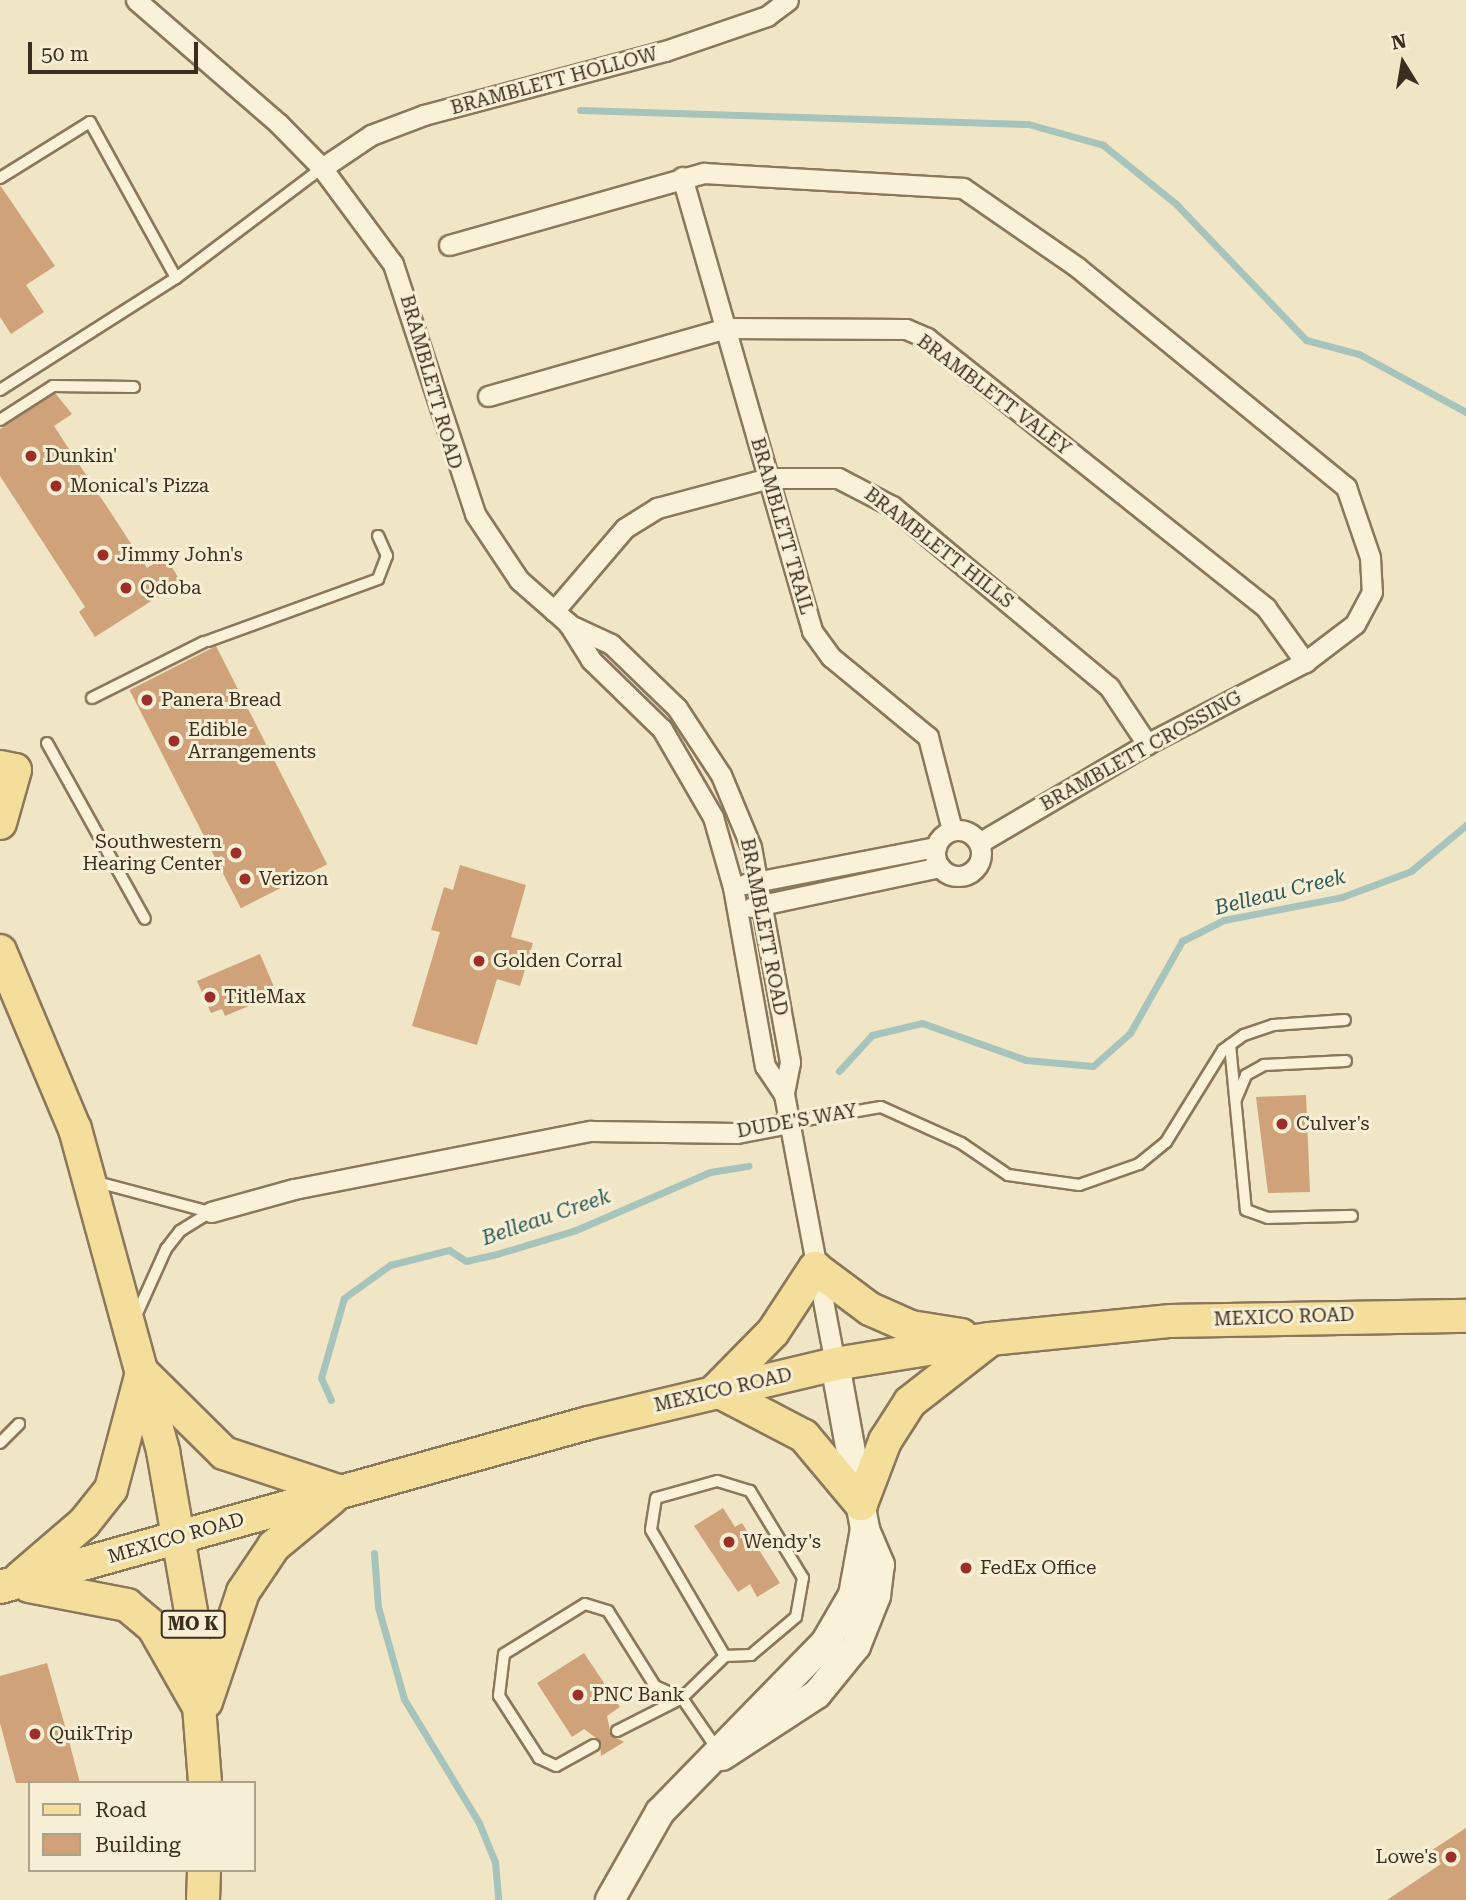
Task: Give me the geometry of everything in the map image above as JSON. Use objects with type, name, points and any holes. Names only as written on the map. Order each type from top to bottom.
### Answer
[{"type":"main road","points":[[0,768],[15,770],[0,822]]},
{"type":"main road","name":"MO K","points":[[0,951],[35,1024],[90,1180],[142,1372],[180,1536],[202,1713],[205,1781]]},
{"type":"main road","points":[[863,1517],[804,1436],[716,1390],[773,1332],[815,1268],[870,1309],[912,1327],[990,1339]]},
{"type":"main road","name":"MEXICO ROAD","points":[[7,1586],[716,1390],[835,1364],[990,1339],[1271,1316],[1466,1316]]},
{"type":"main road","points":[[863,1517],[885,1441],[910,1402],[990,1339]]},
{"type":"main road","points":[[7,1586],[84,1522],[111,1489],[142,1372],[224,1453],[341,1492]]},
{"type":"main road","points":[[202,1713],[243,1592],[274,1546],[341,1492]]},
{"type":"main road","points":[[7,1586],[127,1605],[154,1628],[202,1713]]},
{"type":"main road","points":[[203,1900],[204,1872]]},
{"type":"street","name":"BRAMBLETT ROAD","points":[[136,0],[322,168],[376,235],[409,296],[445,436],[475,514],[519,580],[561,617],[611,644],[677,708],[721,775],[751,846],[758,882],[790,1062],[784,1094],[835,1364]]},
{"type":"street","name":"BRAMBLETT HOLLOW","points":[[322,168],[371,135],[424,115],[665,51],[766,16],[788,0]]},
{"type":"street","name":"BRAMBLETT CROSSING","points":[[449,245],[682,177],[943,183],[986,198],[1077,267],[1346,487],[1360,517],[1372,592],[1355,624],[1305,662],[1147,744],[979,843]]},
{"type":"street","name":"BRAMBLETT TRAIL","points":[[682,177],[812,631],[831,657],[928,737],[952,830]]},
{"type":"street","name":"BRAMBLETT VALEY","points":[[488,396],[726,328],[886,327],[928,338],[1266,608],[1305,662]]},
{"type":"street","name":"BRAMBLETT HILLS","points":[[561,617],[639,517],[769,478],[838,478],[883,500],[1110,687],[1147,744]]},
{"type":"street","name":"BRAMBLETT ROAD","points":[[561,617],[591,660],[646,709],[681,757],[713,817],[738,910],[765,1066],[784,1094]]},
{"type":"street","points":[[733,887],[936,847],[952,830],[970,833],[979,843],[982,856],[973,872],[955,876],[940,867],[738,910]]},
{"type":"street","points":[[936,847],[940,867]]},
{"type":"street","name":"DUDE'S WAY","points":[[211,1212],[294,1189],[591,1131],[737,1133],[789,1123]]},
{"type":"street","points":[[610,1900],[660,1812],[722,1756],[817,1695],[856,1646],[876,1596],[880,1565],[863,1517],[835,1364]]},
{"type":"lane","points":[[0,178],[90,122],[176,278]]},
{"type":"lane","points":[[0,390],[176,278],[322,168]]},
{"type":"lane","points":[[0,420],[53,386],[134,387]]},
{"type":"lane","points":[[92,698],[206,641],[378,579],[387,556],[378,536]]},
{"type":"lane","points":[[47,743],[145,919]]},
{"type":"lane","points":[[1345,1020],[1273,1025],[1230,1045],[1242,1198],[1254,1217],[1352,1216]]},
{"type":"lane","name":"DUDE'S WAY","points":[[789,1123],[881,1107],[949,1136],[1008,1175],[1079,1185],[1139,1164],[1166,1142],[1230,1045]]},
{"type":"lane","points":[[1235,1102],[1246,1075],[1264,1065],[1346,1061]]},
{"type":"lane","points":[[90,1180],[211,1212]]},
{"type":"lane","name":"DUDE'S WAY","points":[[130,1328],[166,1249],[180,1231],[211,1212]]},
{"type":"lane","points":[[0,1443],[19,1424]]},
{"type":"lane","points":[[617,1731],[682,1698],[725,1656],[751,1655],[796,1618],[803,1578],[750,1491],[717,1481],[656,1498],[651,1530],[725,1656]]},
{"type":"lane","points":[[594,1745],[556,1766],[539,1759],[499,1696],[504,1654],[585,1604],[608,1611],[655,1686],[682,1698],[722,1756]]},
{"type":"building","points":[[0,185],[55,266],[26,285],[44,312],[11,334],[0,317]]},
{"type":"building","points":[[55,393],[72,414],[54,426],[147,568],[165,556],[181,582],[95,637],[79,612],[85,607],[0,476],[0,429]]},
{"type":"building","points":[[216,646],[327,864],[241,908],[130,690]]},
{"type":"building","name":"Golden Corral","points":[[460,865],[526,885],[511,937],[533,943],[520,986],[497,979],[477,1045],[412,1026],[440,932],[431,930],[444,887],[453,890]]},
{"type":"building","points":[[260,954],[277,994],[225,1016],[222,1009],[211,1013],[197,981]]},
{"type":"building","name":"Culver's","points":[[1306,1095],[1310,1192],[1268,1193],[1256,1097]]},
{"type":"building","name":"Wendy's","points":[[723,1508],[735,1527],[742,1523],[780,1583],[757,1597],[750,1584],[738,1592],[694,1526]]},
{"type":"building","name":"PNC Bank","points":[[584,1653],[620,1707],[607,1716],[611,1735],[624,1742],[601,1756],[600,1741],[584,1729],[572,1737],[537,1683]]},
{"type":"building","name":"QuikTrip","points":[[47,1663],[79,1781],[16,1783],[0,1723],[0,1676]]},
{"type":"building","name":"Lowe's","points":[[1466,1828],[1466,1900],[1387,1900],[1441,1864],[1432,1850]]},
{"type":"waterway","points":[[580,110],[1028,124],[1103,145],[1176,204],[1306,340],[1359,354],[1466,412]]},
{"type":"waterway","name":"Belleau Creek","points":[[839,1071],[872,1035],[922,1023],[1026,1060],[1093,1066],[1130,1033],[1182,941],[1224,920],[1342,897],[1411,871],[1466,825]]},
{"type":"waterway","name":"Belleau Creek","points":[[331,1400],[321,1378],[344,1298],[390,1265],[449,1250],[466,1261],[497,1254],[576,1230],[710,1172],[749,1166]]},
{"type":"waterway","name":"Belleau Creek","points":[[374,1553],[378,1607],[404,1699],[479,1823],[495,1862],[498,1900]]},
{"type":"place","name":"Dunkin'","points":[[31,456]]},
{"type":"place","name":"Monical's Pizza","points":[[56,486]]},
{"type":"place","name":"Jimmy John's","points":[[103,555]]},
{"type":"place","name":"Qdoba","points":[[126,588]]},
{"type":"place","name":"Panera Bread","points":[[147,700]]},
{"type":"place","name":"Edible Arrangements","points":[[174,741]]},
{"type":"place","name":"Southwestern Hearing Center","points":[[236,853]]},
{"type":"place","name":"Verizon","points":[[245,879]]},
{"type":"place","name":"Golden Corral","points":[[479,961]]},
{"type":"place","name":"TitleMax","points":[[210,997]]},
{"type":"place","name":"Culver's","points":[[1282,1124]]},
{"type":"place","name":"Wendy's","points":[[729,1542]]},
{"type":"place","name":"FedEx Office","points":[[966,1568]]},
{"type":"place","name":"PNC Bank","points":[[578,1695]]},
{"type":"place","name":"QuikTrip","points":[[35,1734]]},
{"type":"place","name":"Lowe's","points":[[1451,1857]]}]
